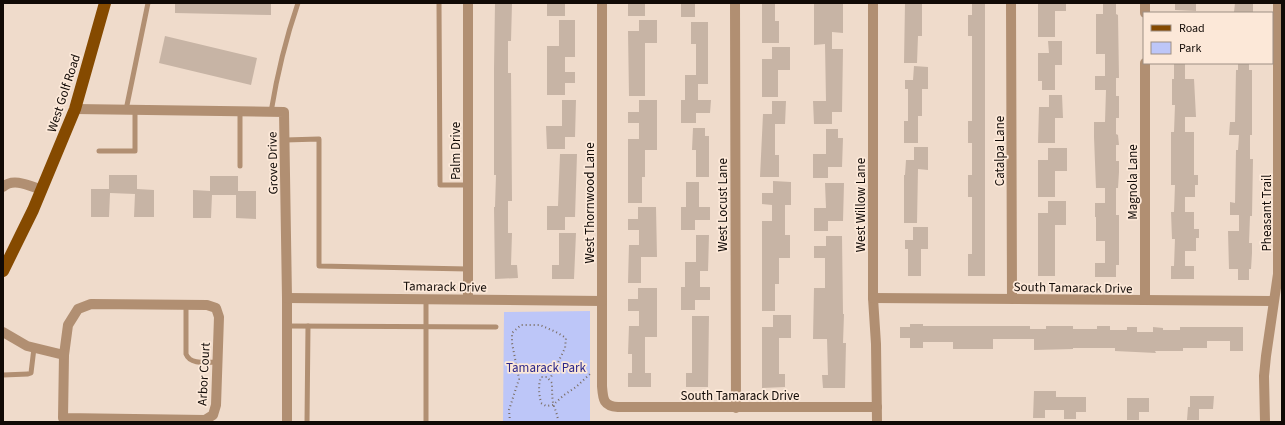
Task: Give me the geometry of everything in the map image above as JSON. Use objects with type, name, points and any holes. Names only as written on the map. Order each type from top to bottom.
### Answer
[{"type":"main road","name":"West Golf Road","points":[[3,271],[42,190],[75,109],[105,3]]},
{"type":"street","name":"Palm Drive","points":[[468,3],[468,299]]},
{"type":"street","name":"West Thornwood Lane","points":[[602,3],[602,386],[605,403]]},
{"type":"street","name":"West Locust Lane","points":[[735,3],[736,408]]},
{"type":"street","name":"West Willow Lane","points":[[873,3],[873,298],[876,344],[877,422]]},
{"type":"street","name":"Catalpa Lane","points":[[1012,3],[1012,299]]},
{"type":"street","name":"Pheasant Trail","points":[[1265,422],[1264,376],[1273,301],[1278,274],[1279,252],[1278,3]]},
{"type":"street","name":"Magnola Lane","points":[[1145,64],[1145,300]]},
{"type":"street","name":"Grove Drive","points":[[75,109],[284,112],[287,422]]},
{"type":"street","points":[[3,187],[11,182],[23,183],[42,190]]},
{"type":"street","name":"Tamarack Drive","points":[[287,298],[602,301]]},
{"type":"street","name":"South Tamarack Drive","points":[[873,298],[1273,301]]},
{"type":"street","name":"Arbor Court","points":[[91,304],[186,305],[207,305],[216,308],[219,317],[216,405],[213,415],[205,420],[63,418],[64,355],[68,325],[78,309],[91,304]]},
{"type":"street","points":[[3,332],[27,346],[64,355]]},
{"type":"street","name":"South Tamarack Drive","points":[[605,403],[612,407],[877,407]]},
{"type":"lane","points":[[99,151],[135,151],[130,110],[148,3]]},
{"type":"lane","points":[[271,112],[290,26],[298,3]]},
{"type":"lane","points":[[439,3],[440,185],[468,185]]},
{"type":"lane","points":[[240,112],[240,166]]},
{"type":"lane","points":[[285,140],[319,139],[319,266],[468,269]]},
{"type":"lane","points":[[426,299],[426,422]]},
{"type":"lane","points":[[186,305],[186,354],[188,358],[191,361],[217,362]]},
{"type":"lane","points":[[287,326],[496,327]]},
{"type":"lane","points":[[307,422],[308,326]]},
{"type":"lane","points":[[3,375],[31,373],[34,348]]},
{"type":"path","points":[[510,422],[509,410],[519,379],[512,343],[512,333],[521,325],[540,326],[556,332],[566,338],[565,348],[550,379]]},
{"type":"path","points":[[558,422],[558,414],[554,405],[552,393],[552,382],[547,377],[541,376],[539,382],[539,392],[541,403],[546,406],[554,405],[590,374]]},
{"type":"green space","name":"Tamarack Park","points":[[590,311],[590,422],[503,422],[504,312]]},
{"type":"building","points":[[175,3],[271,3],[271,15],[175,13]]},
{"type":"building","points":[[495,3],[512,3],[511,41],[508,41],[508,73],[511,73],[512,201],[508,201],[508,233],[512,233],[511,265],[517,265],[518,278],[495,279],[494,207],[496,175],[494,175],[494,69]]},
{"type":"building","points":[[547,3],[565,3],[565,16],[547,16]]},
{"type":"building","points":[[628,3],[645,3],[645,16],[628,16]]},
{"type":"building","points":[[681,3],[695,3],[695,17],[681,17]]},
{"type":"building","points":[[762,3],[775,3],[775,21],[779,21],[779,43],[762,43]]},
{"type":"building","points":[[814,3],[843,3],[843,33],[832,32],[832,49],[843,49],[842,112],[832,112],[832,124],[814,124],[813,101],[826,101],[825,44],[814,45]]},
{"type":"building","points":[[905,3],[922,3],[922,36],[918,36],[917,63],[904,63]]},
{"type":"building","points":[[972,3],[985,3],[985,276],[968,276],[968,254],[972,254],[972,197],[968,197],[968,175],[972,175],[972,143],[968,143],[968,121],[972,121],[972,36],[968,36],[968,15],[972,15]]},
{"type":"building","points":[[1038,3],[1066,3],[1066,11],[1055,11],[1055,37],[1038,37]]},
{"type":"building","points":[[1103,3],[1116,3],[1116,14],[1118,15],[1119,78],[1116,78],[1116,96],[1119,96],[1119,118],[1116,118],[1116,134],[1118,135],[1119,145],[1116,145],[1116,161],[1119,161],[1119,172],[1118,188],[1116,188],[1116,215],[1119,215],[1119,265],[1116,265],[1116,277],[1095,277],[1095,263],[1105,263],[1105,241],[1096,241],[1095,203],[1105,203],[1105,188],[1096,188],[1094,137],[1094,122],[1105,122],[1106,90],[1095,90],[1095,76],[1105,76],[1105,54],[1096,54],[1096,14],[1103,14]]},
{"type":"building","points":[[1175,3],[1196,3],[1196,11],[1175,10]]},
{"type":"building","points":[[1235,3],[1253,3],[1253,12],[1234,12]]},
{"type":"building","points":[[559,20],[575,20],[575,57],[565,57],[565,72],[575,72],[575,83],[565,83],[565,95],[547,95],[547,46],[559,46]]},
{"type":"building","points":[[639,20],[657,20],[657,43],[645,43],[645,96],[629,96],[628,31],[639,31]]},
{"type":"building","points":[[691,22],[708,22],[708,84],[698,84],[698,100],[711,100],[710,113],[696,113],[696,123],[681,123],[681,100],[685,100],[685,75],[696,75],[696,44],[691,44]]},
{"type":"building","points":[[165,36],[257,58],[251,85],[159,63]]},
{"type":"building","points":[[1048,41],[1062,41],[1062,65],[1055,65],[1055,90],[1042,90],[1042,81],[1038,81],[1038,53],[1049,53]]},
{"type":"building","points":[[772,47],[790,47],[790,70],[778,70],[778,97],[762,97],[762,59],[772,59]]},
{"type":"building","points":[[1174,64],[1185,64],[1185,79],[1194,79],[1196,117],[1185,117],[1185,132],[1194,132],[1194,175],[1198,175],[1198,185],[1195,185],[1195,197],[1185,197],[1185,212],[1194,212],[1194,229],[1199,229],[1199,238],[1196,238],[1196,251],[1185,251],[1185,266],[1194,266],[1194,279],[1171,279],[1171,266],[1174,266],[1175,239],[1172,239],[1171,212],[1174,212],[1175,185],[1171,185],[1171,132],[1174,132],[1175,105],[1172,105],[1172,79],[1174,79]]},
{"type":"building","points":[[1238,64],[1249,64],[1249,70],[1252,70],[1252,135],[1250,135],[1250,159],[1253,159],[1252,216],[1250,216],[1249,243],[1252,243],[1252,253],[1251,269],[1249,269],[1249,280],[1238,280],[1238,269],[1229,269],[1228,231],[1239,231],[1239,215],[1230,215],[1230,202],[1235,203],[1236,150],[1238,150],[1239,135],[1229,135],[1230,122],[1235,122],[1236,70],[1238,70]]},
{"type":"building","points":[[914,66],[928,67],[928,89],[922,89],[922,116],[918,116],[918,143],[904,143],[904,121],[908,121],[908,89],[905,89],[905,80],[913,80]]},
{"type":"building","points":[[1049,95],[1062,95],[1063,118],[1055,118],[1055,143],[1038,143],[1039,107],[1049,107]]},
{"type":"building","points":[[562,100],[576,100],[575,137],[565,137],[565,149],[547,149],[546,126],[562,126]]},
{"type":"building","points":[[639,100],[657,100],[657,150],[645,150],[645,177],[642,177],[642,203],[628,203],[628,139],[639,139],[639,123],[628,123],[628,112],[639,112]]},
{"type":"building","points":[[772,101],[786,101],[785,124],[775,124],[775,155],[779,155],[779,177],[760,177],[763,114],[772,114]]},
{"type":"building","points":[[693,128],[705,128],[705,136],[709,136],[709,177],[696,177],[696,150],[692,150]]},
{"type":"building","points":[[826,129],[838,129],[838,138],[843,138],[842,167],[828,167],[828,178],[813,178],[813,154],[826,154]]},
{"type":"building","points":[[914,147],[928,147],[928,170],[918,169],[917,223],[904,223],[904,175],[906,160],[914,160]]},
{"type":"building","points":[[1048,148],[1067,148],[1067,171],[1055,171],[1055,197],[1038,197],[1038,160],[1048,160]]},
{"type":"building","points":[[560,154],[577,154],[575,217],[565,217],[565,230],[547,230],[547,206],[558,206]]},
{"type":"building","points":[[109,175],[137,175],[137,189],[154,190],[154,217],[134,217],[135,194],[110,193],[109,217],[91,217],[91,189],[109,189]]},
{"type":"building","points":[[210,176],[238,176],[238,191],[256,191],[256,219],[236,218],[236,195],[212,195],[211,218],[193,218],[193,190],[210,191]]},
{"type":"building","points":[[773,181],[791,182],[791,205],[785,205],[785,235],[790,235],[790,258],[779,258],[779,284],[775,284],[775,311],[762,311],[762,221],[772,221],[772,205],[762,204],[762,193],[773,193]]},
{"type":"building","points":[[686,182],[699,182],[699,207],[710,207],[710,220],[695,220],[695,230],[681,230],[681,207],[686,207]]},
{"type":"building","points":[[825,183],[844,183],[843,221],[828,221],[828,231],[814,231],[814,208],[826,208]]},
{"type":"building","points":[[1048,201],[1066,201],[1066,225],[1055,225],[1055,276],[1038,276],[1038,213],[1048,213]]},
{"type":"building","points":[[638,207],[656,207],[657,257],[641,257],[641,283],[628,283],[629,245],[639,245],[639,230],[628,230],[628,219],[638,219]]},
{"type":"building","points":[[913,227],[928,227],[928,249],[921,249],[921,276],[908,276],[908,249],[905,249],[905,240],[913,240]]},
{"type":"building","points":[[559,233],[576,233],[574,279],[552,279],[552,265],[559,265]]},
{"type":"building","points":[[696,235],[709,235],[708,271],[700,271],[700,287],[710,287],[710,300],[695,300],[695,310],[681,310],[681,287],[685,287],[685,262],[696,262]]},
{"type":"building","points":[[826,236],[842,236],[844,314],[843,343],[846,343],[845,388],[823,388],[822,375],[828,375],[827,339],[813,339],[814,288],[825,288],[825,258],[814,258],[814,246],[826,246]]},
{"type":"building","points":[[638,288],[657,288],[657,337],[645,337],[645,373],[651,373],[651,387],[628,387],[628,373],[632,373],[632,354],[628,354],[629,326],[639,326],[639,311],[628,311],[628,299],[638,299]]},
{"type":"building","points":[[773,315],[791,315],[791,338],[779,338],[779,374],[785,374],[785,387],[762,388],[762,327],[773,327]]},
{"type":"building","points":[[692,316],[709,316],[708,387],[686,387],[686,373],[692,373]]},
{"type":"building","points":[[910,324],[923,324],[923,326],[1030,326],[1030,329],[1046,329],[1046,326],[1073,326],[1073,329],[1097,329],[1097,326],[1110,326],[1110,330],[1127,330],[1127,327],[1137,327],[1137,332],[1153,332],[1153,327],[1163,328],[1163,330],[1180,330],[1180,327],[1243,327],[1243,351],[1230,351],[1230,341],[1207,341],[1207,348],[1183,348],[1183,351],[1155,351],[1156,353],[1115,351],[1115,348],[1034,350],[1034,339],[993,339],[993,349],[953,349],[953,342],[923,342],[923,348],[910,348],[910,338],[900,338],[900,327],[910,327]]},
{"type":"building","points":[[1034,391],[1056,391],[1056,397],[1086,397],[1086,412],[1076,412],[1076,419],[1064,419],[1064,410],[1045,410],[1045,418],[1033,418]]},
{"type":"building","points":[[1190,396],[1214,396],[1213,409],[1199,409],[1199,420],[1187,420],[1188,407],[1190,407]]},
{"type":"building","points":[[1127,398],[1149,398],[1149,412],[1139,412],[1139,420],[1127,420]]}]
